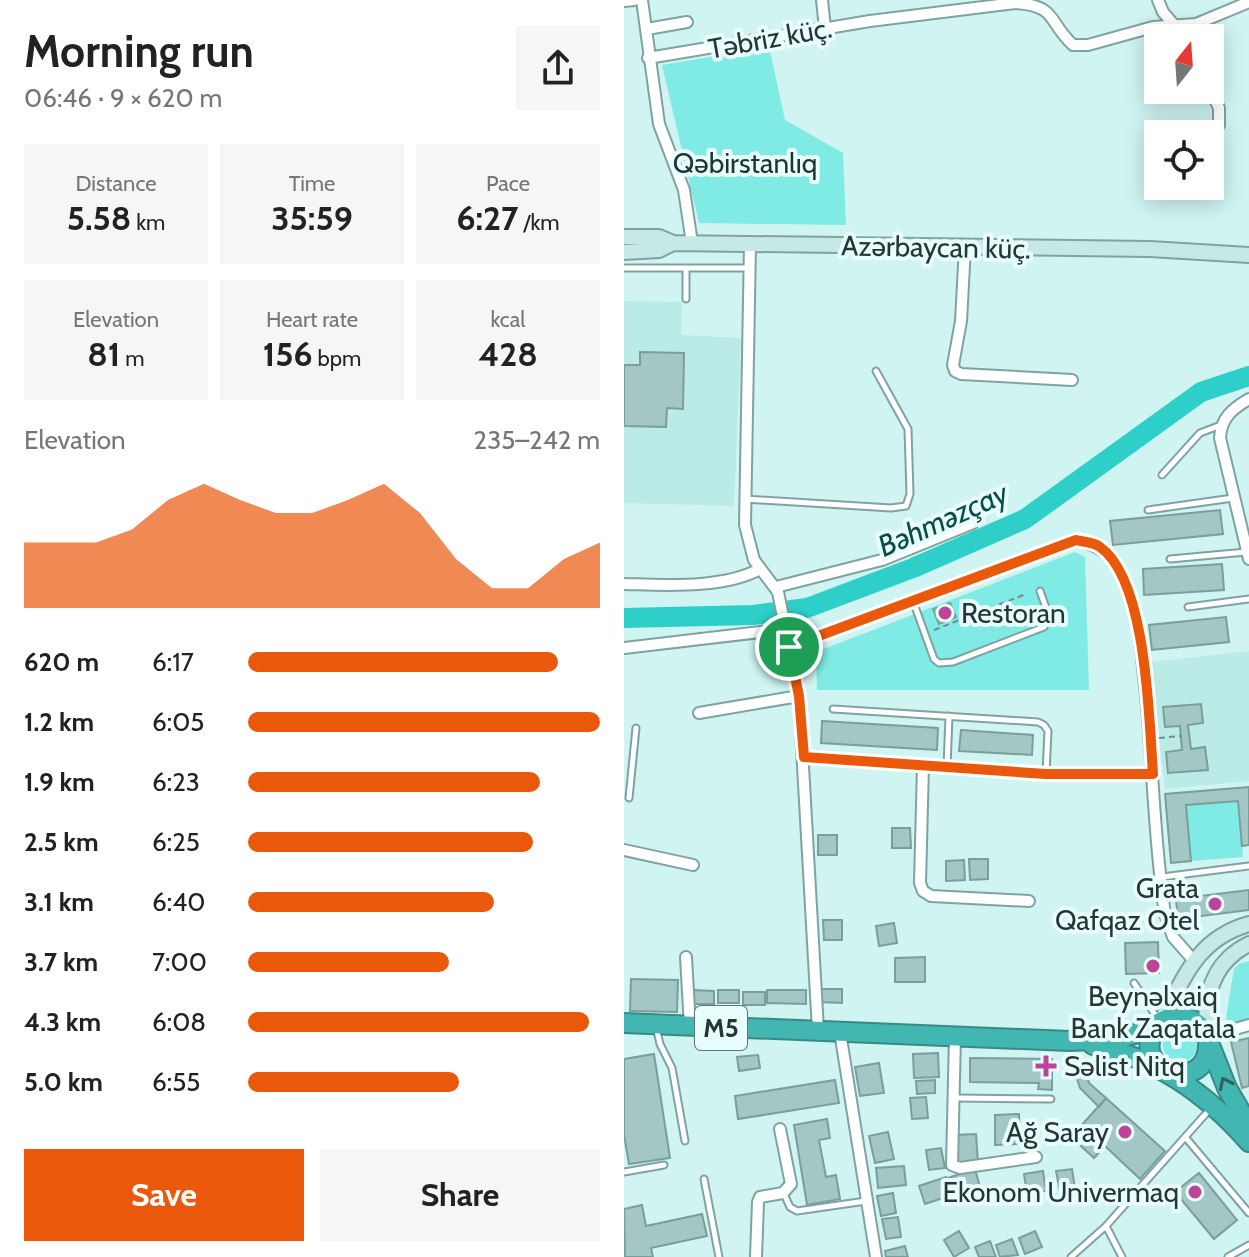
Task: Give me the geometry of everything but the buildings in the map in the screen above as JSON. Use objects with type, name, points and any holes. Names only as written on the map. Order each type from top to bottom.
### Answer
[{"type":"highway","points":[[1070,1041],[1123,1037],[1175,1016],[1191,1019],[1204,1030],[1222,1078],[1248,1123]]},
{"type":"highway","name":"M5","points":[[624,1023],[1070,1041]]},
{"type":"highway","points":[[1160,1023],[1151,1037],[1154,1061],[1214,1105],[1249,1142]]},
{"type":"highway","points":[[1070,1041],[1121,1052],[1167,1072],[1183,1074],[1198,1067],[1207,1054],[1207,1037]]},
{"type":"main road","name":"Azərbaycan küç.","points":[[624,237],[659,237],[673,243],[1150,249],[1249,255]]},
{"type":"main road","points":[[624,252],[659,250],[673,243]]},
{"type":"main road","points":[[1160,1023],[1194,961],[1217,937],[1249,924]]},
{"type":"main road","points":[[1207,1037],[1206,1007],[1215,975],[1224,962],[1249,944]]},
{"type":"street","points":[[624,1],[634,0]]},
{"type":"street","points":[[642,0],[659,124],[684,190],[692,243]]},
{"type":"street","points":[[822,0],[825,28]]},
{"type":"street","points":[[1158,0],[1163,12],[1175,24]]},
{"type":"street","name":"Təbriz küç.","points":[[1196,24],[1249,2]]},
{"type":"street","name":"Təbriz küç.","points":[[648,58],[825,28],[1015,3],[1036,4],[1051,14],[1062,35],[1073,45],[1088,45],[1144,29]]},
{"type":"street","points":[[647,29],[687,22]]},
{"type":"street","points":[[750,244],[745,525],[750,549],[760,569],[777,590],[799,696],[818,1030]]},
{"type":"street","points":[[965,247],[961,321],[953,365],[955,371],[961,374],[1072,380]]},
{"type":"street","points":[[1248,555],[1221,449],[1221,425],[1229,413],[1249,399]]},
{"type":"street","points":[[777,590],[882,560],[973,523]]},
{"type":"street","points":[[1076,540],[1098,545],[1119,570],[1130,597],[1140,640],[1168,929],[1194,961]]},
{"type":"street","points":[[624,584],[668,585],[731,579],[760,569]]},
{"type":"street","points":[[624,648],[785,626]]},
{"type":"street","points":[[699,713],[799,696]]},
{"type":"street","points":[[804,757],[1046,774],[1153,774]]},
{"type":"street","points":[[923,765],[920,883],[923,891],[931,896],[1029,901]]},
{"type":"street","points":[[624,850],[693,865]]},
{"type":"street","points":[[686,957],[690,1027]]},
{"type":"street","points":[[1207,1037],[1249,1025]]},
{"type":"street","points":[[840,1032],[876,1257]]},
{"type":"street","points":[[955,1036],[952,1165],[960,1168],[1036,1157]]},
{"type":"street","points":[[756,1257],[760,1197],[783,1193],[791,1184],[780,1129]]},
{"type":"lane","points":[[624,268],[750,268]]},
{"type":"lane","points":[[686,268],[686,299]]},
{"type":"lane","points":[[744,498],[891,508],[906,506],[910,494],[908,429],[876,371]]},
{"type":"lane","points":[[1162,475],[1200,433],[1221,425]]},
{"type":"lane","points":[[1148,510],[1233,498]]},
{"type":"lane","points":[[789,647],[1076,540]]},
{"type":"lane","points":[[1170,559],[1248,555]]},
{"type":"lane","points":[[913,601],[934,659],[939,663],[953,662],[1044,627],[1049,616],[1040,591]]},
{"type":"lane","points":[[1188,607],[1249,599]]},
{"type":"lane","points":[[833,709],[1044,725],[1048,731],[1046,774]]},
{"type":"lane","points":[[947,767],[949,716]]},
{"type":"lane","points":[[629,798],[636,728]]},
{"type":"lane","points":[[624,764],[632,764]]},
{"type":"lane","points":[[1161,877],[1249,866]]},
{"type":"lane","points":[[1134,983],[1160,1023]]},
{"type":"lane","points":[[656,1026],[660,1044],[672,1068],[685,1141]]},
{"type":"lane","points":[[954,1098],[1051,1099]]},
{"type":"lane","points":[[1071,1257],[1106,1226],[1214,1105]]},
{"type":"lane","points":[[1186,1137],[1249,1213]]},
{"type":"lane","points":[[624,1172],[664,1165]]},
{"type":"lane","points":[[704,1179],[719,1257]]},
{"type":"lane","points":[[783,1193],[790,1207],[797,1211],[866,1201]]},
{"type":"lane","points":[[1106,1226],[1122,1257]]},
{"type":"lane","points":[[1228,1257],[1249,1245]]},
{"type":"path","points":[[925,634],[1026,594]]},
{"type":"path","points":[[1150,739],[1181,736]]},
{"type":"shaded area","points":[[624,301],[682,302],[681,335],[741,338],[734,506],[624,503]]},
{"type":"shaded area","points":[[1249,651],[1249,781],[1165,789],[1151,662]]},
{"type":"green space","name":"Qəbirstanlıq","points":[[769,47],[785,120],[843,153],[846,225],[699,223],[662,65]]},
{"type":"green space","points":[[1075,552],[1085,557],[1089,690],[817,690],[816,652]]},
{"type":"green space","points":[[1238,801],[1243,857],[1191,861],[1186,805]]},
{"type":"green space","points":[[1249,961],[1249,1021],[1231,1025],[1226,1018],[1234,969],[1238,964]]},
{"type":"green space","points":[[1180,1028],[1192,1033],[1197,1045],[1192,1057],[1180,1062],[1168,1057],[1163,1045],[1168,1033]]},
{"type":"waterway","name":"Bəhməzçay","points":[[624,618],[753,615],[807,608],[913,568],[1025,519],[1201,392],[1249,376]]},
{"type":"place","name":"Restoran","points":[[945,613]]},
{"type":"place","name":"Grata Qafqaz Otel","points":[[1215,904]]},
{"type":"place","name":"Beynəlxaiq Bank Zaqatala","points":[[1153,966]]},
{"type":"place","name":"Səlist Nitq","points":[[1046,1066]]},
{"type":"place","name":"Ağ Saray","points":[[1125,1132]]},
{"type":"place","name":"Ekonom Univermaq","points":[[1195,1192]]},
{"type":"route","points":[[1076,540],[1098,545],[1119,570],[1136,617],[1153,774],[1046,774],[804,757],[799,696],[789,647],[1076,540]]}]
